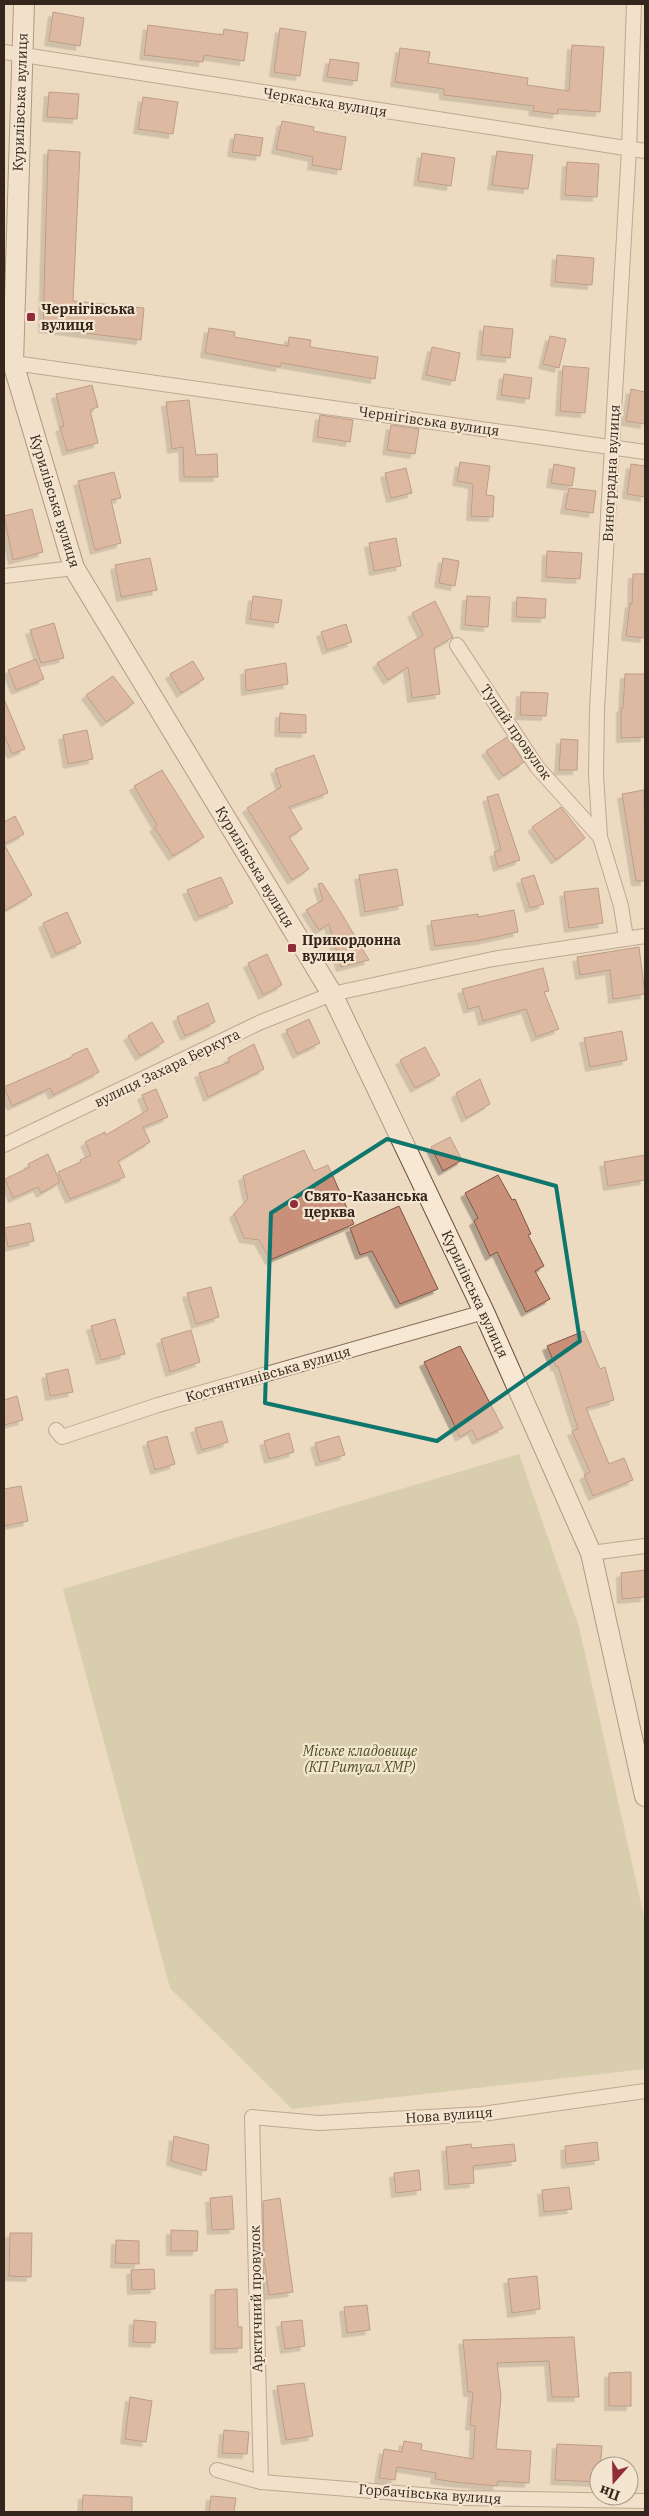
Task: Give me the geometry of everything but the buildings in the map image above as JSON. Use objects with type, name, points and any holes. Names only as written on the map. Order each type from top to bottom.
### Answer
[{"type":"main road","name":"Курилівська вулиця","points":[[24,4],[12,53],[8,362],[74,568],[332,994],[484,1312],[591,1553],[645,1796]]},
{"type":"street","name":"Виноградна вулиця","points":[[626,938],[621,906],[600,837],[596,776],[597,709],[628,149],[634,4]]},
{"type":"street","name":"Черкаська вулиця","points":[[12,53],[645,151]]},
{"type":"street","name":"Чернігівська вулиця","points":[[8,362],[645,452]]},
{"type":"street","points":[[4,576],[74,568]]},
{"type":"street","name":"Тупий провулок","points":[[457,645],[536,767],[600,837]]},
{"type":"street","points":[[332,994],[493,958],[645,936]]},
{"type":"street","name":"вулиця Захара Беркута","points":[[4,1146],[262,1022],[332,994]]},
{"type":"street","name":"Костянтинівська вулиця","points":[[56,1430],[62,1437],[158,1405],[484,1312]]},
{"type":"street","points":[[591,1553],[645,1546]]},
{"type":"street","name":"Нова вулиця","points":[[252,2117],[319,2123],[482,2114],[645,2090]]},
{"type":"street","name":"Арктичний провулок","points":[[252,2117],[261,2482]]},
{"type":"street","name":"Горбачівська вулиця","points":[[217,2470],[261,2482],[460,2498],[645,2501]]},
{"type":"highlighted area","points":[[387,1139],[556,1186],[580,1341],[437,1441],[265,1403],[271,1213]]},
{"type":"green space","name":"Міське кладовище (КП Ритуал ХМР)","points":[[519,1454],[579,1627],[645,1921],[645,2069],[292,2109],[170,1988],[63,1589]]},
{"type":"place","name":"Чернігівська вулиця","points":[[31,317]]},
{"type":"place","name":"Прикордонна вулиця","points":[[292,948]]},
{"type":"place","name":"Свято-Казанська церква","points":[[294,1204]]}]
